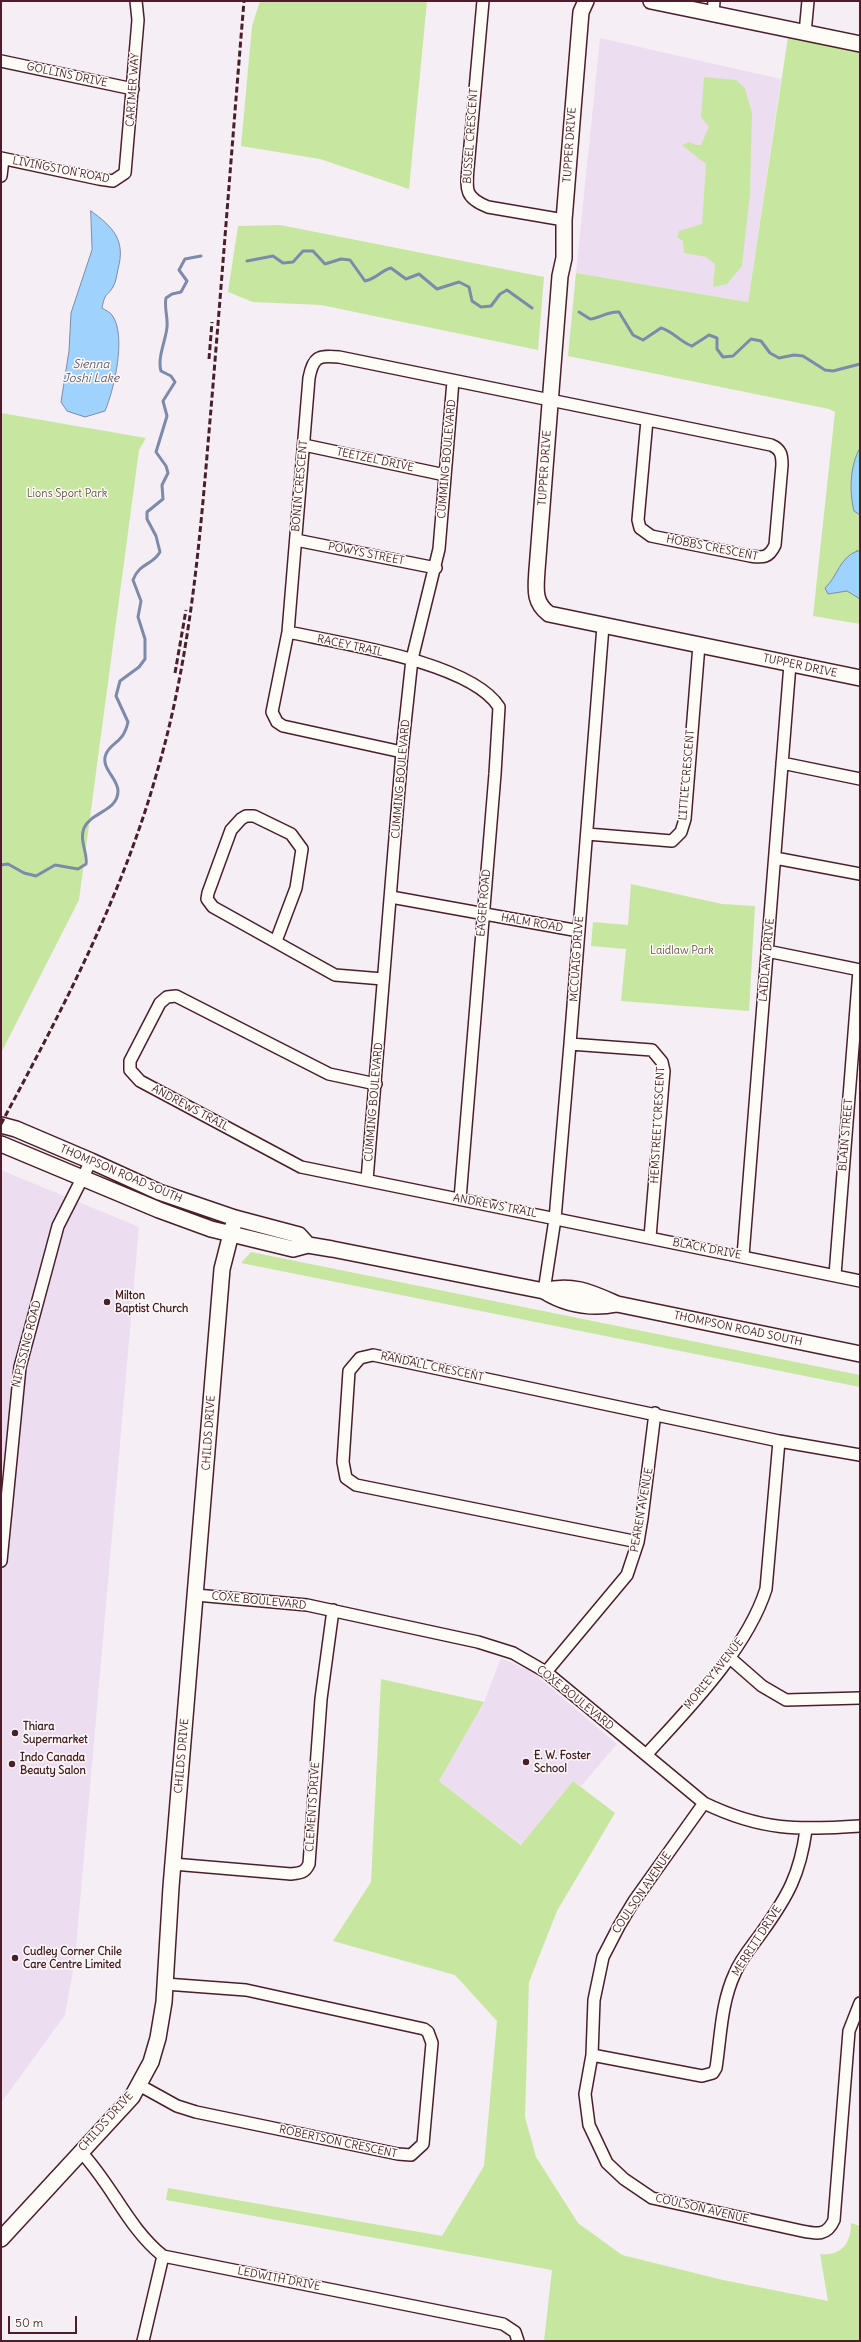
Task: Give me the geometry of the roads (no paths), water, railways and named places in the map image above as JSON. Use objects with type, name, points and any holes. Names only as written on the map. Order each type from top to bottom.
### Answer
[{"type":"street","name":"CARTMER WAY","points":[[121,177],[125,173],[127,163],[138,20],[136,1]]},
{"type":"street","name":"BUSSEL CRESCENT","points":[[483,1],[466,188],[469,196],[476,202],[488,207],[564,220]]},
{"type":"street","name":"TUPPER DRIVE","points":[[586,1],[581,12],[580,24],[564,220],[564,258],[560,276],[537,570],[537,600],[541,608],[549,614],[860,678]]},
{"type":"street","points":[[651,1],[713,7],[805,33],[860,44]]},
{"type":"street","points":[[805,33],[808,1]]},
{"type":"street","name":"GOLLINS DRIVE","points":[[1,61],[133,89]]},
{"type":"street","points":[[1,176],[2,159]]},
{"type":"street","name":"LIVINGSTON ROAD","points":[[2,159],[113,181],[121,177]]},
{"type":"street","name":"BONIN CRESCENT","points":[[402,752],[283,726],[277,722],[272,712],[288,632],[311,365],[316,358],[325,356],[339,357],[550,400]]},
{"type":"street","name":"CUMMING BOULEVARD","points":[[367,1180],[402,752],[412,659],[436,568],[453,381]]},
{"type":"street","name":"HOBBS CRESCENT","points":[[550,400],[646,420],[778,448],[782,455],[782,473],[774,545],[768,556],[762,558],[750,556],[651,536],[640,528],[638,520],[646,420]]},
{"type":"street","name":"TEETZEL DRIVE","points":[[304,445],[445,475]]},
{"type":"street","name":"POWYS STREET","points":[[296,540],[436,568]]},
{"type":"street","name":"MCCUAIG DRIVE","points":[[544,1291],[555,1218],[603,626]]},
{"type":"street","name":"RACEY TRAIL","points":[[288,632],[412,659]]},
{"type":"street","name":"LITTLE CRESCENT","points":[[587,834],[672,841],[681,832],[685,819],[699,645]]},
{"type":"street","name":"EAGER ROAD","points":[[412,659],[445,669],[487,693],[499,707],[460,1199]]},
{"type":"street","name":"LAIDLAW DRIVE","points":[[743,1256],[790,664]]},
{"type":"street","points":[[782,763],[860,779]]},
{"type":"street","points":[[276,942],[296,888],[302,849],[291,834],[254,816],[246,816],[236,823],[231,830],[210,886],[207,899],[213,907],[335,975],[383,979]]},
{"type":"street","points":[[775,858],[860,874]]},
{"type":"street","name":"HALM ROAD","points":[[391,898],[579,931]]},
{"type":"street","points":[[767,951],[860,970]]},
{"type":"street","name":"BLAIN STREET","points":[[835,1276],[856,1065],[860,970]]},
{"type":"street","name":"ANDREWS TRAIL","points":[[376,1084],[329,1074],[176,996],[167,997],[160,1003],[130,1061],[130,1070],[140,1081],[301,1167],[555,1218]]},
{"type":"street","name":"HEMSTREET CRESCENT","points":[[570,1044],[652,1050],[662,1062],[664,1071],[650,1237]]},
{"type":"street","name":"THOMPSON ROAD SOUTH","points":[[1,1125],[16,1129],[159,1192],[235,1218],[299,1235],[308,1245]]},
{"type":"street","name":"THOMPSON ROAD SOUTH","points":[[1,1144],[158,1210],[230,1234],[293,1249],[308,1245],[544,1291],[561,1286],[595,1294],[617,1304],[860,1354]]},
{"type":"street","name":"NIPISSING ROAD","points":[[1,1561],[18,1375],[58,1226],[91,1161]]},
{"type":"street","name":"CHILDS DRIVE","points":[[1,2239],[80,2151],[132,2097],[152,2062],[158,2038],[165,1984],[173,1864],[222,1269],[235,1218]]},
{"type":"street","name":"BLACK DRIVE","points":[[555,1218],[860,1280]]},
{"type":"street","name":"RANDALL CRESCENT","points":[[638,1542],[356,1485],[346,1478],[343,1462],[349,1370],[360,1358],[373,1355],[655,1413],[779,1441],[860,1455]]},
{"type":"street","name":"PEAREN AVENUE","points":[[546,1672],[627,1575],[638,1542],[655,1413]]},
{"type":"street","name":"MORLEY AVENUE","points":[[646,1755],[730,1658],[758,1612],[766,1589],[779,1441]]},
{"type":"street","name":"COXE BOULEVARD","points":[[196,1595],[278,1601],[333,1610],[478,1642],[513,1653],[546,1672],[704,1803],[753,1822],[806,1830],[860,1826]]},
{"type":"street","name":"CLEMENTS DRIVE","points":[[173,1864],[291,1874],[302,1873],[306,1870],[309,1864],[321,1699],[333,1610]]},
{"type":"street","points":[[730,1658],[762,1686],[786,1700],[860,1698]]},
{"type":"street","name":"COULSON AVENUE","points":[[704,1803],[634,1901],[618,1926],[603,1957],[594,2000],[592,2055],[586,2094],[588,2125],[607,2163],[624,2179],[652,2198],[818,2234],[829,2229],[834,2220],[849,2031],[860,2003]]},
{"type":"street","name":"MERRITT DRIVE","points":[[592,2055],[702,2076],[713,2073],[716,2068],[719,2050],[724,1999],[735,1971],[778,1911],[794,1884],[806,1830]]},
{"type":"street","name":"ROBERTSON CRESCENT","points":[[139,2085],[177,2106],[196,2112],[256,2125],[404,2155],[411,2155],[423,2144],[432,2043],[430,2036],[424,2029],[246,1990],[165,1984]]},
{"type":"street","points":[[80,2151],[91,2162],[139,2234],[164,2256],[143,2341]]},
{"type":"street","name":"LEDWITH DRIVE","points":[[164,2256],[503,2324],[515,2332],[518,2341]]},
{"type":"water","name":"Sienna Joshi Lake","points":[[91,211],[106,223],[116,235],[119,242],[120,259],[116,280],[113,287],[105,297],[102,308],[111,314],[116,324],[119,349],[115,377],[105,411],[85,417],[67,411],[61,402],[69,351],[71,313],[92,250]]},
{"type":"water","points":[[860,448],[860,515],[854,511],[852,503],[851,478],[854,462]]},
{"type":"water","points":[[857,551],[860,551],[860,599],[847,591],[828,594],[825,588],[846,558]]},
{"type":"waterway","points":[[247,261],[273,256],[283,263],[293,262],[303,251],[313,251],[325,264],[341,259],[350,260],[365,281],[391,268],[406,279],[419,274],[437,289],[459,282],[469,287],[472,301],[481,307],[491,306],[500,294],[507,290],[532,308]]},
{"type":"waterway","points":[[1,865],[8,864],[24,873],[36,876],[55,865],[78,869],[86,864],[86,856],[82,838],[84,828],[92,818],[109,807],[117,798],[117,786],[105,764],[105,759],[108,750],[123,734],[128,722],[116,696],[120,681],[139,667],[145,659],[145,639],[138,617],[141,601],[133,580],[139,570],[153,560],[160,552],[156,536],[147,519],[147,512],[163,499],[162,485],[168,473],[166,466],[156,452],[167,416],[163,401],[175,382],[171,376],[161,371],[160,366],[167,327],[165,305],[166,298],[172,294],[181,292],[187,281],[179,270],[185,259],[201,256]]},
{"type":"waterway","points":[[579,312],[590,319],[619,312],[633,335],[643,340],[661,328],[692,346],[709,335],[717,338],[717,349],[723,357],[733,356],[751,339],[761,341],[770,353],[779,358],[794,355],[803,356],[825,370],[833,371],[860,364]]},
{"type":"railway","points":[[1,1124],[89,952],[126,864],[143,818],[157,772],[179,680],[194,586],[204,492],[244,1]]},
{"type":"railway","points":[[209,359],[212,322]]},
{"type":"railway","points":[[175,673],[186,610]]},
{"type":"place","name":"Milton Baptist Church","points":[[107,1302]]},
{"type":"place","name":"Thiara Supermarket","points":[[15,1733]]},
{"type":"place","name":"E. W. Foster School","points":[[526,1762]]},
{"type":"place","name":"Indo Canada Beauty Salon","points":[[12,1764]]},
{"type":"place","name":"Cudley Corner Chile Care Centre Limited","points":[[15,1958]]},
{"type":"park label","name":"Lions Sport Park","points":[[67,494]]},
{"type":"park label","name":"Laidlaw Park","points":[[682,951]]}]
